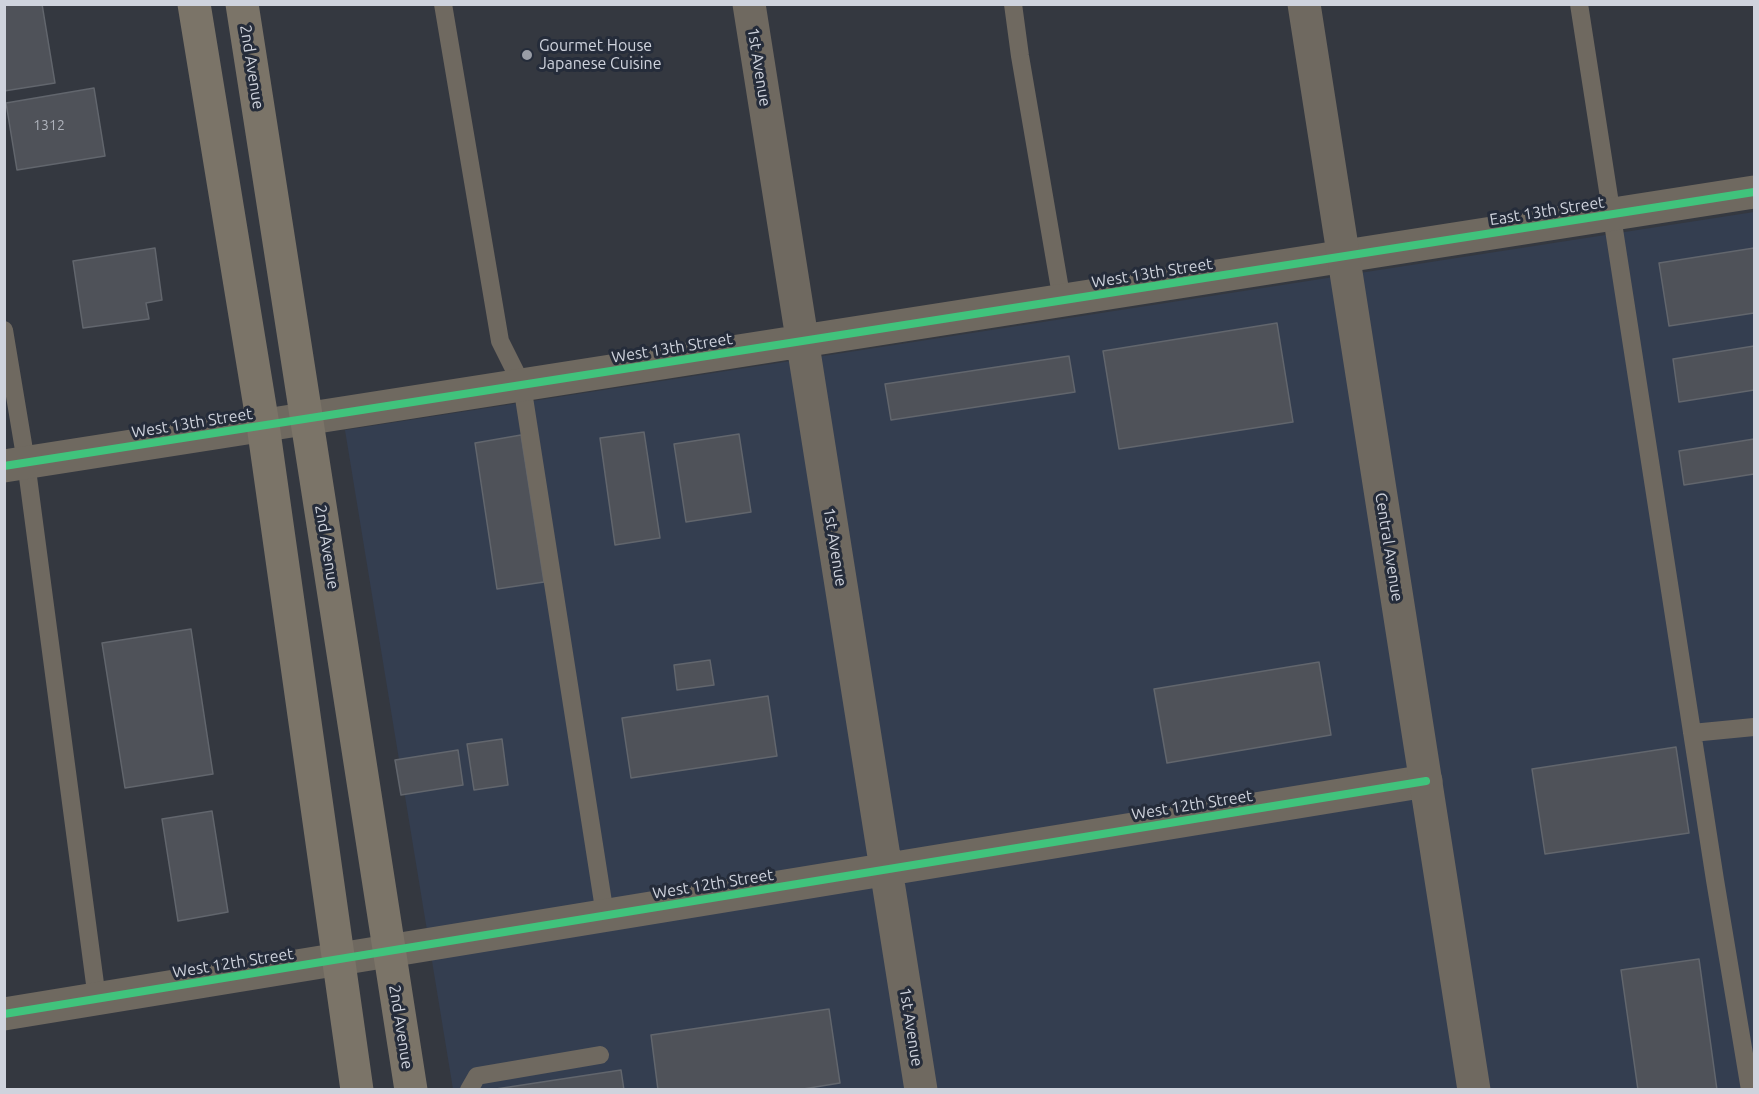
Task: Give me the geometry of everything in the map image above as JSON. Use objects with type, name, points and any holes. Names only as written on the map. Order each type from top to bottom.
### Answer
[{"type":"main road","points":[[194,4],[262,425],[357,1089]]},
{"type":"main road","name":"2nd Avenue","points":[[242,4],[411,1089]]},
{"type":"street","name":"1st Avenue","points":[[749,4],[921,1089]]},
{"type":"street","name":"Central Avenue","points":[[1304,4],[1474,1089]]},
{"type":"street","name":"East 13th Street","points":[[1344,257],[1755,192]]},
{"type":"street","name":"West 13th Street","points":[[15,464],[1344,257]]},
{"type":"street","name":"West 12th Street","points":[[4,1014],[1426,781]]},
{"type":"lane","points":[[443,4],[500,341],[522,385],[605,915]]},
{"type":"lane","points":[[1013,4],[1062,301]]},
{"type":"lane","points":[[1579,4],[1692,733],[1750,1089]]},
{"type":"lane","points":[[4,330],[15,464],[97,999]]},
{"type":"lane","points":[[1692,733],[1755,727]]},
{"type":"lane","points":[[470,1089],[477,1076],[600,1055]]},
{"type":"shaded area","points":[[1754,212],[1754,1089],[453,1089],[345,430]]},
{"type":"building","points":[[4,4],[42,4],[55,83],[4,91]]},
{"type":"building","points":[[94,88],[105,156],[17,170],[6,103]]},
{"type":"building","points":[[155,248],[162,300],[146,303],[149,319],[83,328],[73,261]]},
{"type":"building","points":[[1754,248],[1754,313],[1669,326],[1659,263]]},
{"type":"building","points":[[1277,323],[1293,422],[1119,449],[1103,351]]},
{"type":"building","points":[[1754,346],[1754,390],[1679,402],[1673,359]]},
{"type":"building","points":[[1069,356],[1075,392],[891,420],[885,384]]},
{"type":"building","points":[[644,432],[660,538],[615,545],[600,438]]},
{"type":"building","points":[[739,434],[751,512],[686,522],[674,444]]},
{"type":"building","points":[[521,435],[544,582],[497,589],[475,443]]},
{"type":"building","points":[[1754,439],[1754,474],[1684,485],[1679,451]]},
{"type":"building","points":[[191,629],[213,774],[125,788],[102,643]]},
{"type":"building","points":[[710,660],[714,685],[677,690],[674,665]]},
{"type":"building","points":[[1319,662],[1331,735],[1167,763],[1154,689]]},
{"type":"building","points":[[768,696],[777,756],[631,778],[622,718]]},
{"type":"building","points":[[502,739],[508,785],[474,790],[467,744]]},
{"type":"building","points":[[1676,747],[1689,833],[1545,854],[1532,769]]},
{"type":"building","points":[[458,750],[463,785],[401,795],[395,760]]},
{"type":"building","points":[[212,811],[228,912],[178,921],[162,819]]},
{"type":"building","points":[[1699,959],[1717,1090],[1638,1090],[1621,970]]},
{"type":"building","points":[[829,1009],[840,1083],[797,1090],[658,1090],[651,1035]]},
{"type":"building","points":[[621,1070],[624,1090],[496,1090],[496,1089]]},
{"type":"cycle path","points":[[4,466],[1754,192]]},
{"type":"cycle path","points":[[4,1014],[1426,781]]},
{"type":"place","name":"Gourmet House Japanese Cuisine","points":[[527,55]]}]
